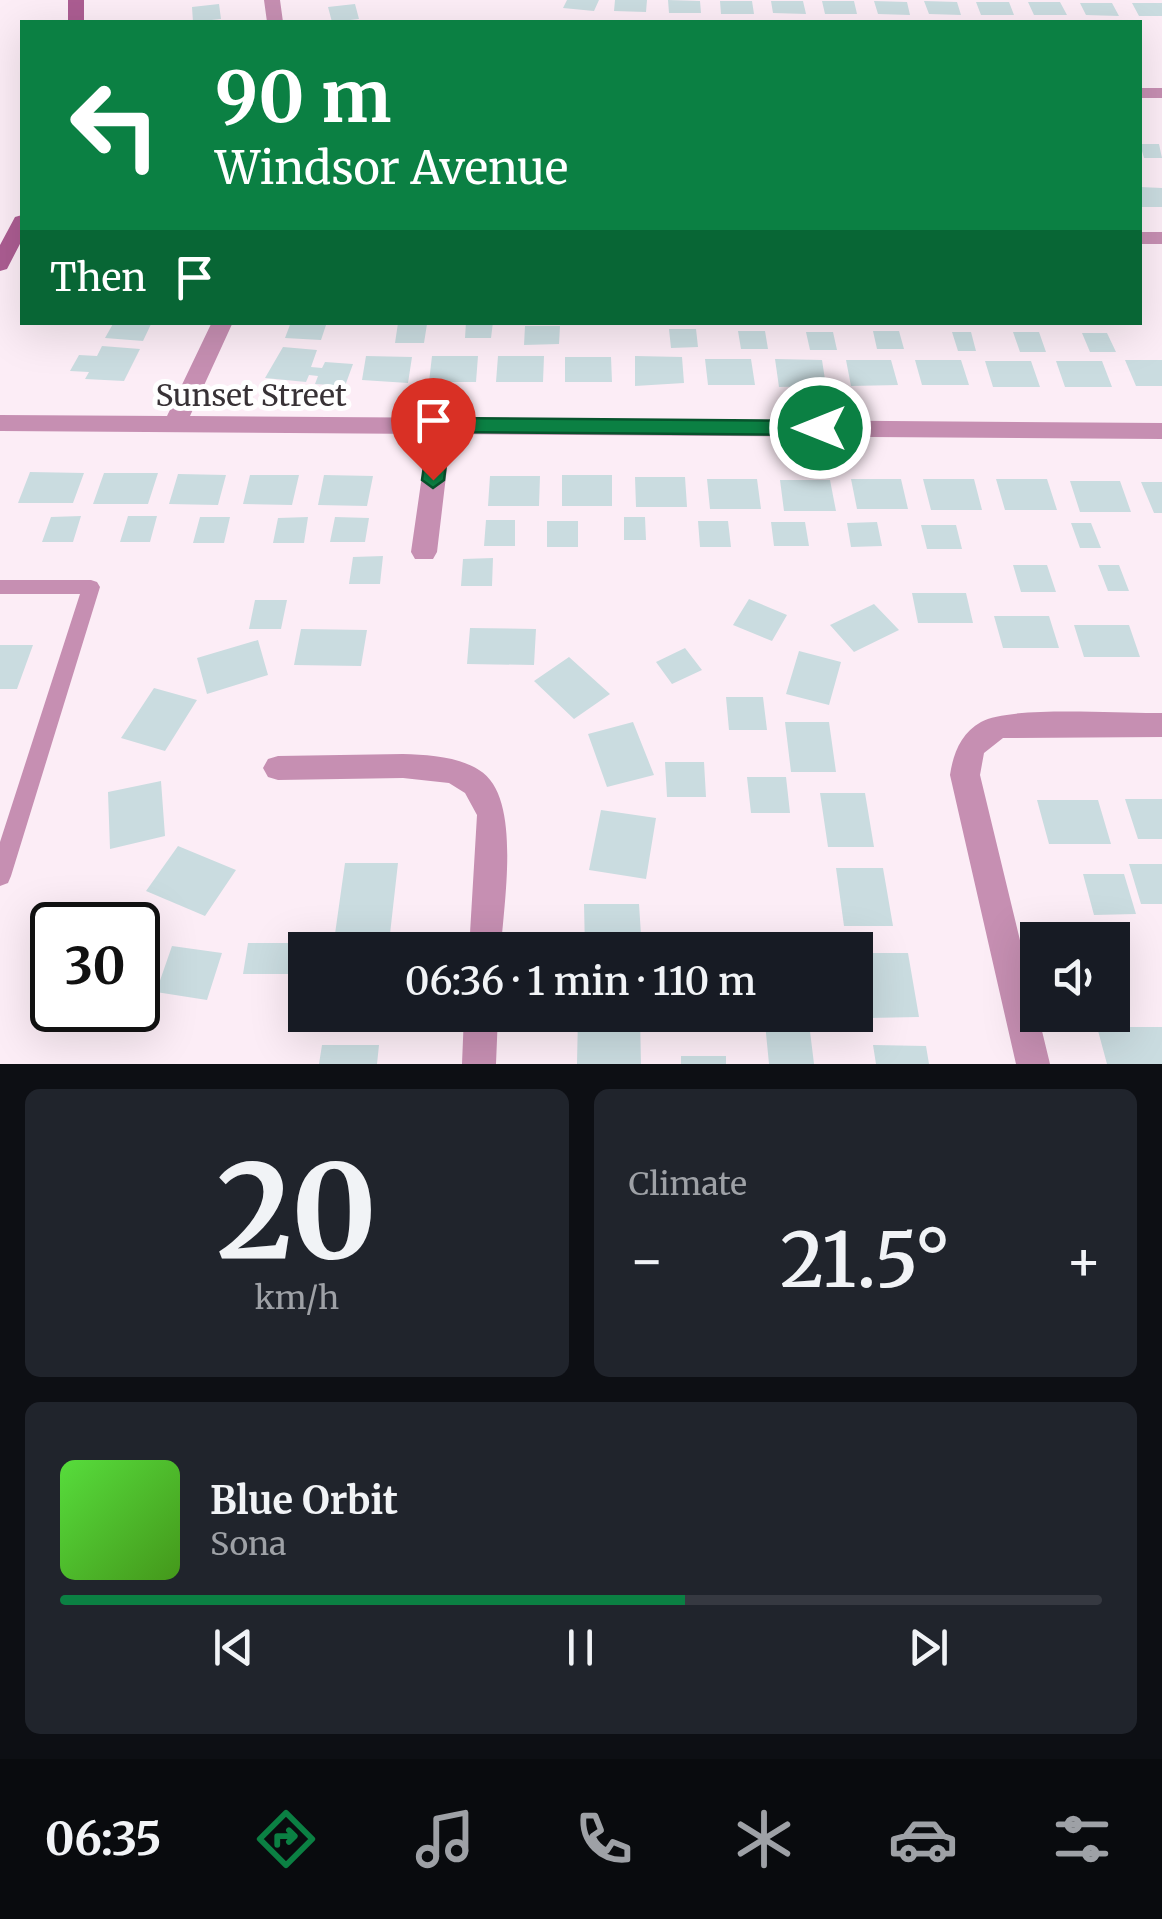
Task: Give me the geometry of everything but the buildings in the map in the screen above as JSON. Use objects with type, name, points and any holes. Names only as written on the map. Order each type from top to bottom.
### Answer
[{"type":"main road","points":[[0,265],[20,226]]},
{"type":"street","points":[[175,424],[221,325]]},
{"type":"street","name":"Sunset Street","points":[[0,423],[1162,431]]},
{"type":"street","points":[[424,552],[440,425]]},
{"type":"street","points":[[1033,1064],[965,775],[966,757],[982,735],[1000,726],[1162,726]]},
{"type":"street","points":[[278,768],[440,768],[475,783],[492,814],[485,932]]},
{"type":"street","points":[[479,1064],[480,1032]]},
{"type":"lane","points":[[0,587],[91,587],[0,876]]},
{"type":"route","points":[[433,480],[440,425],[820,428]]}]
